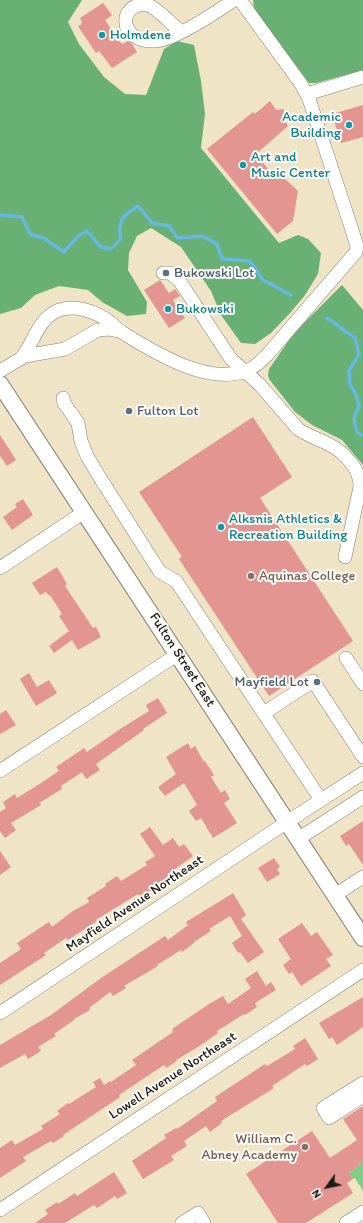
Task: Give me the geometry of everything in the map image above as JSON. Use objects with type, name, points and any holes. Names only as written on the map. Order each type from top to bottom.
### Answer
[{"type":"main road","name":"Fulton Street East","points":[[0,384],[298,839],[362,933]]},
{"type":"street","points":[[181,32],[144,2],[130,8],[126,14],[126,26],[133,34],[142,39],[156,41],[169,38],[181,32],[234,0]]},
{"type":"street","points":[[21,358],[46,319],[60,310],[78,308],[104,318],[120,331],[155,352],[190,367],[215,374],[245,371],[257,364],[268,354],[354,256],[360,245],[307,94],[240,0]]},
{"type":"street","points":[[307,94],[363,77]]},
{"type":"street","points":[[163,273],[170,273],[179,280],[228,355],[260,385],[298,429],[311,437],[331,445],[340,451],[350,462],[360,479],[360,487],[345,556]]},
{"type":"street","points":[[0,371],[28,355],[65,349],[98,330],[109,329],[120,331]]},
{"type":"street","points":[[63,398],[64,403],[78,423],[84,449],[102,481],[160,572],[176,581],[321,800]]},
{"type":"street","points":[[0,568],[84,512]]},
{"type":"street","points":[[0,771],[178,654]]},
{"type":"street","points":[[346,658],[363,684]]},
{"type":"street","points":[[264,713],[313,681],[363,757]]},
{"type":"street","name":"Mayfield Avenue Northeast","points":[[0,1013],[287,822],[363,774]]},
{"type":"street","points":[[298,839],[363,798]]},
{"type":"street","points":[[335,895],[363,877]]},
{"type":"street","name":"Lowell Avenue Northeast","points":[[0,1210],[363,970]]},
{"type":"street","points":[[363,1083],[324,1108],[330,1118],[363,1096]]},
{"type":"street","points":[[346,1223],[363,1212]]},
{"type":"street","points":[[182,1223],[198,1213],[204,1223]]},
{"type":"green space","points":[[0,0],[82,0],[68,22],[79,44],[104,77],[125,94],[146,95],[164,49],[177,41],[194,45],[201,81],[205,114],[201,148],[279,243],[298,235],[308,239],[321,253],[318,274],[305,295],[271,333],[255,344],[241,343],[221,315],[211,291],[181,247],[151,228],[137,236],[129,253],[128,270],[147,302],[146,314],[127,316],[102,302],[88,290],[59,286],[35,295],[21,308],[0,314]]},
{"type":"green space","points":[[253,0],[363,0],[363,70],[316,83],[309,83],[254,9]]},
{"type":"green space","points":[[342,285],[363,310],[363,465],[342,440],[312,425],[295,412],[269,379],[268,375],[269,369],[294,333]]},
{"type":"green space","points":[[363,1161],[363,1191],[355,1178],[353,1179],[349,1173]]},
{"type":"building","name":"Holmdene","points":[[103,3],[112,15],[105,20],[115,35],[122,44],[128,41],[132,44],[137,52],[112,68],[99,51],[96,53],[78,26],[82,24],[80,18]]},
{"type":"building","name":"Art and Music Center","points":[[270,101],[276,110],[283,109],[288,116],[284,119],[288,126],[256,154],[272,174],[282,176],[298,191],[293,221],[277,234],[207,149],[253,112],[255,114]]},
{"type":"building","name":"Academic Building","points":[[363,105],[363,137],[341,143],[332,114]]},
{"type":"building","name":"Bukowski","points":[[160,280],[169,293],[175,289],[180,296],[173,300],[185,318],[169,328],[144,290]]},
{"type":"building","name":"Alksnis Athletics & Recreation Building","points":[[253,417],[292,477],[260,498],[353,641],[269,696],[179,559],[182,557],[139,492]]},
{"type":"building","points":[[0,435],[16,460],[7,466],[0,456]]},
{"type":"building","points":[[23,499],[33,515],[12,530],[3,517],[17,507],[15,504]]},
{"type":"building","points":[[57,567],[67,584],[65,586],[93,628],[96,627],[101,637],[78,650],[72,640],[54,653],[49,646],[69,631],[59,616],[62,614],[50,595],[49,596],[46,592],[40,595],[32,583]]},
{"type":"building","points":[[29,673],[37,687],[49,680],[57,693],[36,706],[20,679]]},
{"type":"building","points":[[158,698],[167,713],[96,764],[100,770],[86,779],[82,772],[61,786],[62,789],[39,803],[41,805],[11,823],[16,830],[5,838],[0,831],[0,812],[6,808],[3,802],[15,794],[17,798],[59,771],[56,767],[84,748],[87,752],[149,711],[146,705]]},
{"type":"building","points":[[6,710],[16,725],[0,734],[0,714]]},
{"type":"building","points":[[188,743],[191,749],[195,746],[204,762],[205,761],[214,775],[211,777],[221,793],[225,790],[230,799],[224,803],[237,823],[213,838],[201,818],[196,821],[189,811],[197,805],[184,783],[165,796],[158,787],[176,774],[166,757]]},
{"type":"building","points":[[363,821],[363,865],[349,844],[346,846],[340,836]]},
{"type":"building","points":[[150,827],[163,845],[173,838],[179,847],[184,844],[193,856],[171,872],[174,875],[153,888],[154,889],[140,897],[138,894],[96,920],[97,921],[68,940],[66,938],[44,953],[46,955],[0,985],[0,963],[21,949],[17,943],[49,922],[52,927],[73,911],[89,902],[87,898],[106,886],[105,884],[117,876],[121,881],[147,865],[145,862],[155,856],[140,834]]},
{"type":"building","points":[[0,851],[11,867],[0,875]]},
{"type":"building","points":[[274,858],[280,867],[277,869],[280,874],[267,882],[258,868]]},
{"type":"building","points":[[233,893],[246,915],[241,919],[264,952],[248,963],[240,952],[238,953],[232,943],[242,936],[230,916],[209,929],[211,931],[182,952],[181,950],[157,965],[158,966],[124,986],[126,988],[113,996],[110,992],[89,1008],[90,1010],[74,1019],[54,1034],[56,1036],[38,1047],[41,1051],[28,1059],[25,1054],[0,1068],[0,1045],[51,1015],[101,978],[165,936],[168,940],[188,925],[186,922]]},
{"type":"building","points":[[302,923],[311,936],[317,932],[333,955],[326,959],[331,966],[301,986],[292,972],[289,974],[283,965],[291,959],[278,939]]},
{"type":"building","points":[[257,971],[266,986],[271,982],[276,990],[255,1003],[257,1007],[217,1031],[218,1033],[176,1060],[177,1061],[166,1068],[164,1065],[119,1095],[120,1097],[63,1135],[64,1136],[53,1143],[51,1141],[23,1157],[26,1161],[0,1178],[0,1148],[12,1140],[15,1145],[43,1129],[41,1126],[60,1114],[57,1111],[96,1087],[93,1082],[100,1078],[104,1085],[136,1065],[132,1060],[173,1032],[172,1029],[209,1004],[223,996],[228,1004],[251,988],[245,979]]},
{"type":"building","points":[[363,997],[363,1027],[337,1045],[332,1037],[329,1039],[319,1023]]},
{"type":"building","points":[[305,1038],[318,1059],[307,1066],[305,1064],[272,1086],[274,1088],[221,1121],[222,1123],[210,1132],[206,1126],[184,1141],[187,1146],[171,1156],[174,1160],[143,1179],[132,1161],[166,1138],[164,1135],[176,1128],[177,1129],[217,1101],[215,1097],[265,1064],[267,1066],[295,1049],[293,1046]]},
{"type":"building","points":[[363,1106],[363,1161],[349,1173],[353,1179],[347,1183],[353,1193],[306,1223],[278,1223],[246,1174],[312,1131],[330,1158],[357,1140],[343,1119]]},
{"type":"building","points":[[114,1172],[127,1193],[117,1199],[115,1196],[97,1208],[94,1205],[65,1223],[35,1223],[48,1214],[45,1210],[57,1202],[58,1204],[75,1193],[77,1196]]},
{"type":"waterway","points":[[0,215],[22,217],[30,234],[44,238],[64,252],[78,236],[87,231],[101,247],[111,249],[121,239],[120,223],[128,213],[138,206],[152,223],[169,226],[178,238],[202,236],[217,244],[222,259],[250,261],[263,280],[291,295]]},
{"type":"waterway","points":[[327,318],[355,338],[359,354],[349,371],[350,385],[356,394],[359,406],[354,418],[357,432],[363,436]]},
{"type":"place","name":"Holmdene","points":[[102,35]]},
{"type":"place","name":"Academic Building","points":[[349,125]]},
{"type":"place","name":"Art and Music Center","points":[[243,165]]},
{"type":"place","name":"Bukowski Lot","points":[[166,273]]},
{"type":"place","name":"Bukowski","points":[[168,309]]},
{"type":"place","name":"Fulton Lot","points":[[129,411]]},
{"type":"place","name":"Alksnis Athletics & Recreation Building","points":[[221,527]]},
{"type":"place","name":"Aquinas College","points":[[251,576]]},
{"type":"place","name":"Mayfield Lot","points":[[317,682]]},
{"type":"place","name":"William C. Abney Academy","points":[[305,1147]]}]
